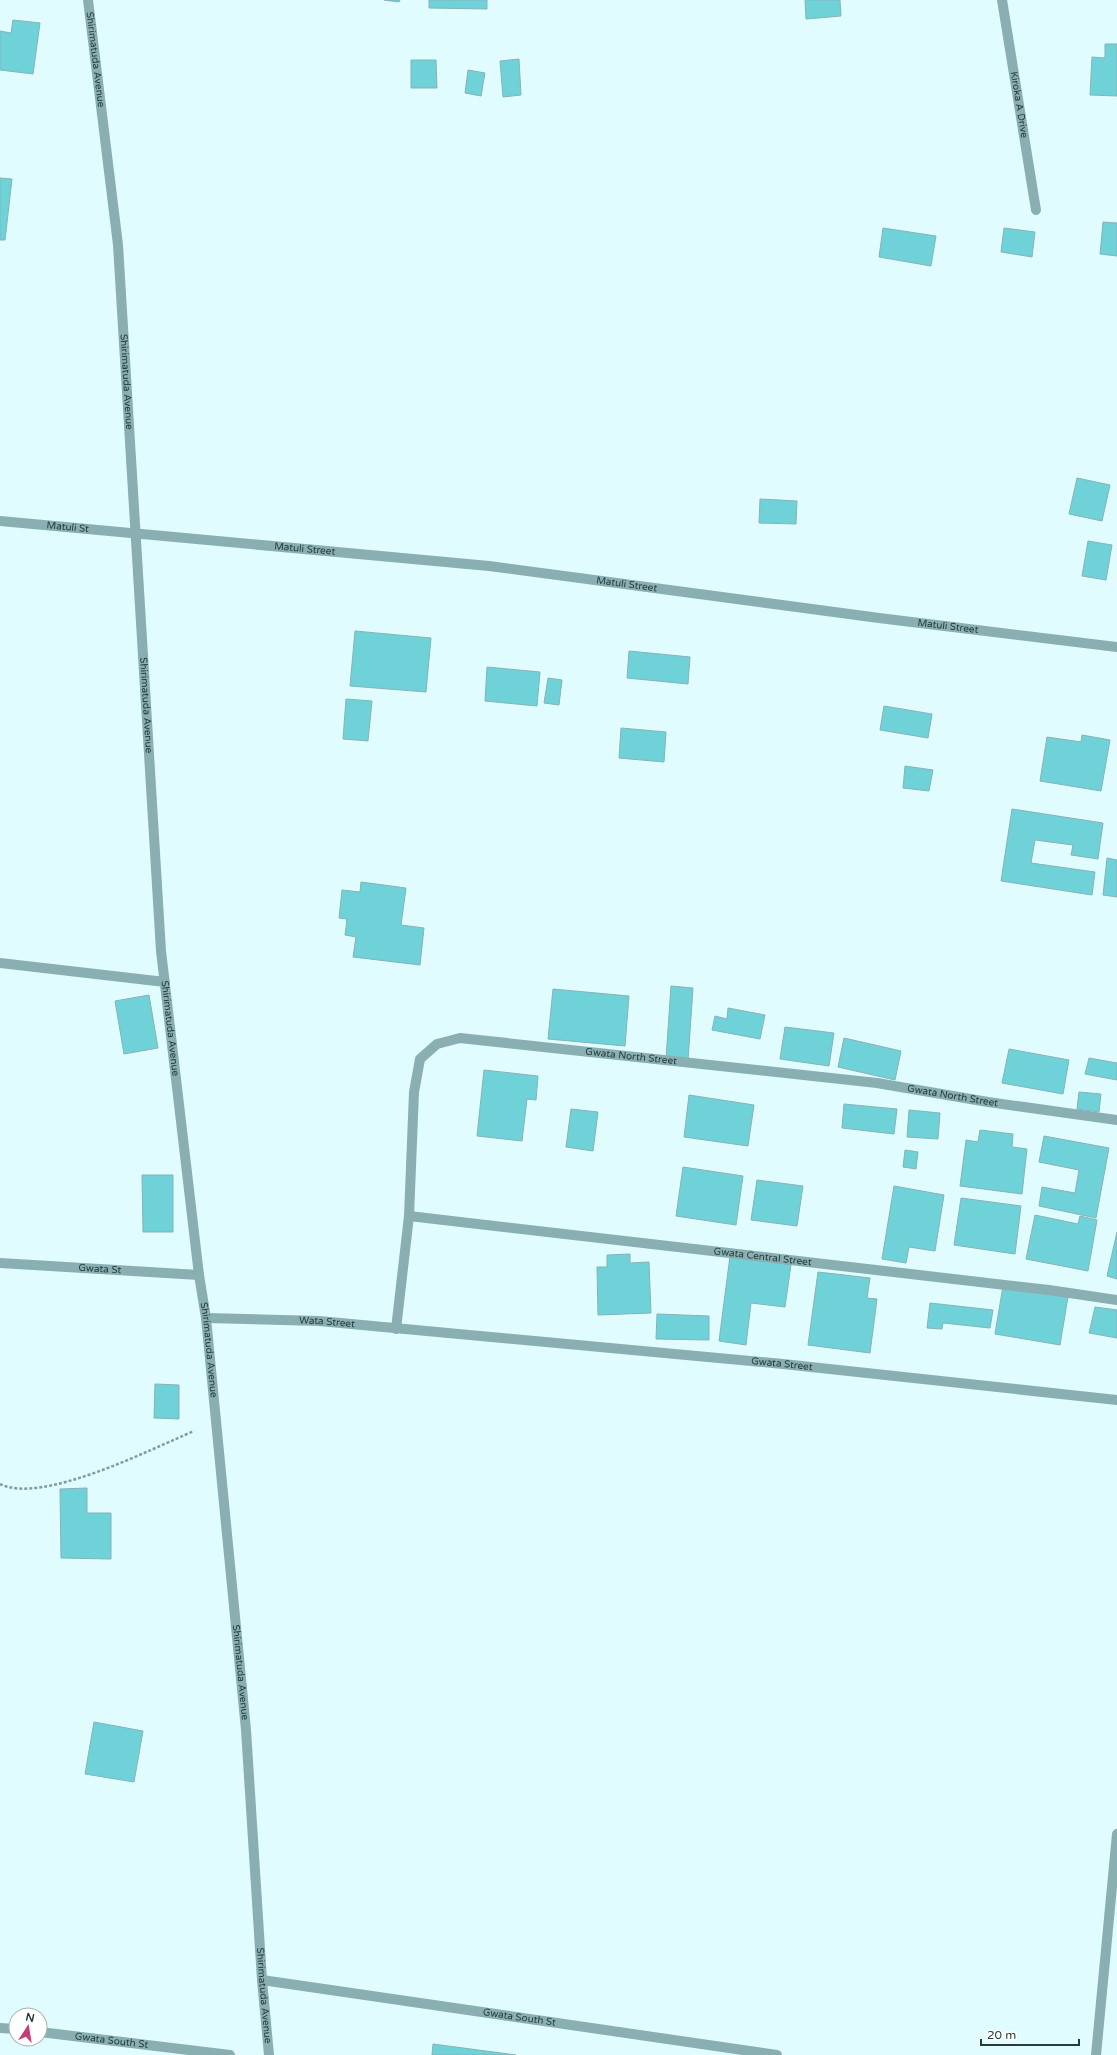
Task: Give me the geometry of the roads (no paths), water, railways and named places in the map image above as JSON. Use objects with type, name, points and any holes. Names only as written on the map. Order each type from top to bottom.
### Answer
[{"type":"street","name":"Shirimatuda Avenue","points":[[88,0],[118,244],[161,951],[199,1275],[206,1318],[246,1730],[268,2055]]},
{"type":"street","name":"Kiroka A Drive","points":[[1002,0],[1036,210]]},
{"type":"street","name":"Matuli St","points":[[0,521],[135,533]]},
{"type":"street","name":"Matuli Street","points":[[135,533],[489,566],[872,617],[1117,647]]},
{"type":"street","points":[[0,963],[165,982]]},
{"type":"street","name":"Gwata North Street","points":[[396,1329],[408,1216],[414,1092],[420,1059],[437,1044],[460,1038],[877,1083],[988,1102],[1117,1120]]},
{"type":"street","name":"Gwata Central Street","points":[[408,1216],[1049,1290],[1117,1300]]},
{"type":"street","name":"Gwata St","points":[[0,1263],[199,1275]]},
{"type":"street","name":"Wata Street","points":[[206,1318],[319,1321],[446,1333]]},
{"type":"street","name":"Gwata Street","points":[[446,1333],[783,1364],[1117,1400]]},
{"type":"street","points":[[1096,2055],[1117,1834]]},
{"type":"street","name":"Gwata South St","points":[[262,1980],[777,2055]]},
{"type":"street","name":"Gwata South St","points":[[48,2033],[230,2055]]}]
